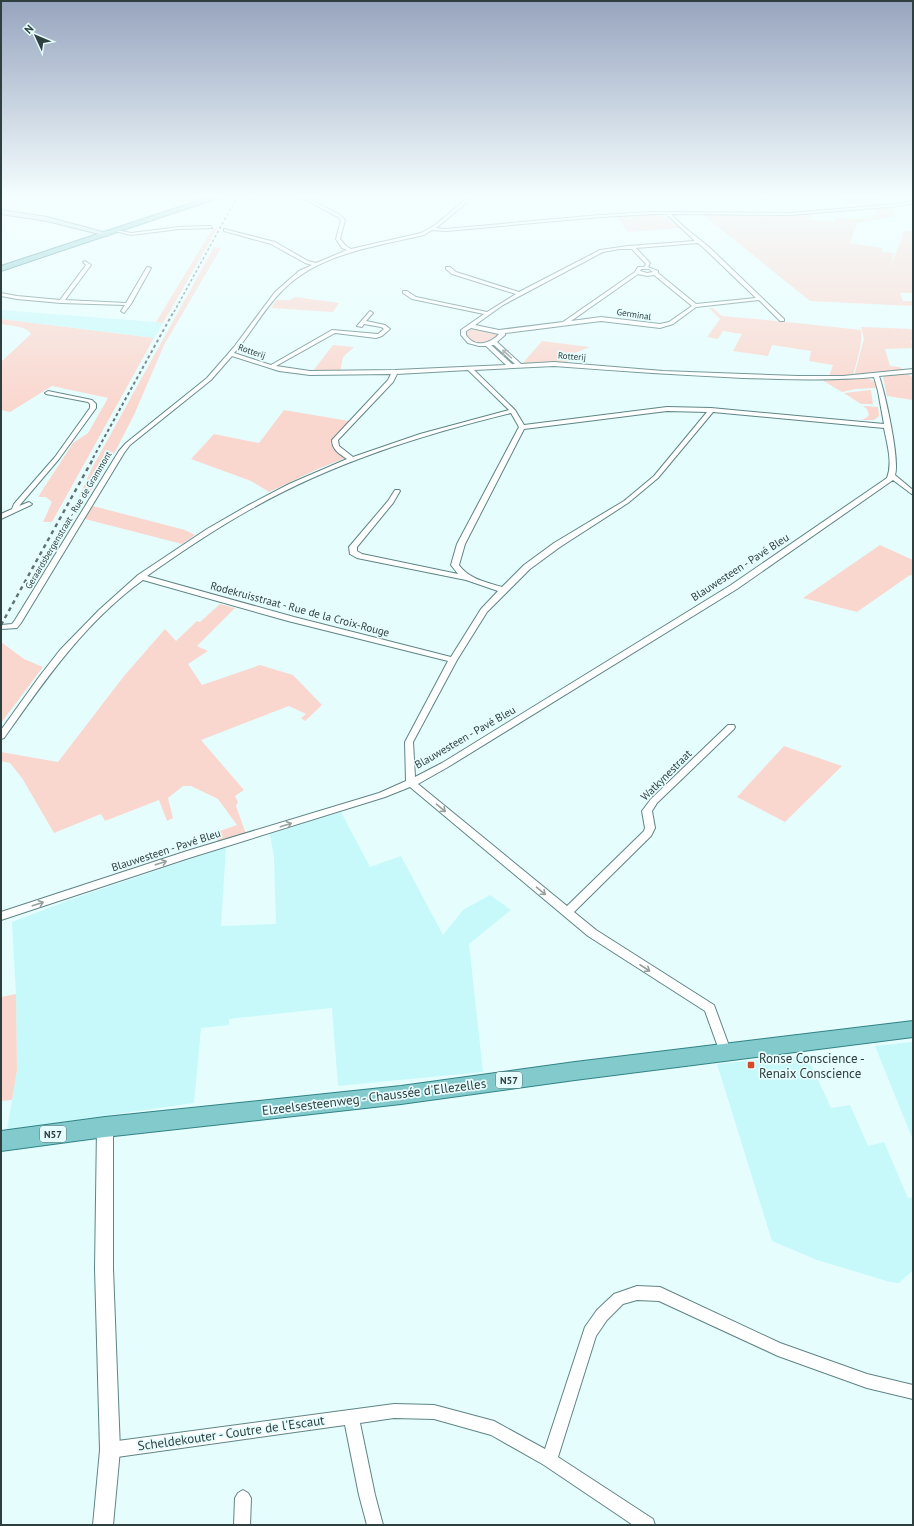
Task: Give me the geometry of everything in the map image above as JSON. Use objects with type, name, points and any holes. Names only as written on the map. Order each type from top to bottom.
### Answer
[{"type":"main road","name":"Elzeelsesteenweg - Chaussée d'Ellezelles","points":[[1,1141],[106,1127],[400,1095],[575,1071],[726,1054],[913,1029]]},
{"type":"street","points":[[61,302],[89,266]]},
{"type":"street","name":"Geraardsbergenstraat - Rue de Grammont","points":[[1,627],[14,626],[18,621],[121,452],[128,444],[209,379],[232,354],[280,290],[301,272],[312,266]]},
{"type":"street","points":[[499,332],[503,334],[494,342],[477,344],[465,339],[462,330],[471,326],[486,313],[573,266]]},
{"type":"street","points":[[726,266],[782,320]]},
{"type":"street","points":[[124,311],[149,268]]},
{"type":"street","points":[[448,268],[454,273],[519,294]]},
{"type":"street","points":[[645,268],[655,270],[655,273],[695,306]]},
{"type":"street","name":"Germinal","points":[[565,323],[638,272],[638,269],[645,268]]},
{"type":"street","points":[[638,272],[646,274],[655,273]]},
{"type":"street","points":[[405,292],[414,298],[486,313]]},
{"type":"street","points":[[1,294],[12,297],[61,302],[129,304]]},
{"type":"street","name":"Germinal","points":[[471,326],[499,332],[607,318],[660,326],[671,323],[695,306],[759,299]]},
{"type":"street","points":[[355,334],[370,313]]},
{"type":"street","points":[[271,367],[334,332],[376,336],[386,329],[383,326],[363,322]]},
{"type":"street","points":[[494,342],[519,365]]},
{"type":"street","points":[[486,344],[510,366]]},
{"type":"street","name":"Rotterij","points":[[232,354],[285,371],[310,373],[395,372],[554,364],[663,373],[798,378],[843,378],[913,371]]},
{"type":"street","points":[[470,369],[513,411],[522,427]]},
{"type":"street","points":[[351,459],[339,450],[335,444],[335,440],[391,381],[395,372]]},
{"type":"street","points":[[876,375],[881,391],[893,460],[892,476],[913,493]]},
{"type":"street","points":[[15,510],[16,505],[70,442],[93,408],[93,404],[90,401],[48,393]]},
{"type":"street","points":[[522,427],[667,409],[711,410],[886,426]]},
{"type":"street","points":[[711,410],[656,477],[626,502],[539,558],[527,567],[503,590],[484,611],[453,660],[409,742],[411,783],[592,933],[710,1008],[726,1054]]},
{"type":"street","points":[[1,736],[56,661],[84,629],[118,596],[141,577],[190,543],[233,516],[310,477],[351,459],[447,427],[513,411]]},
{"type":"street","points":[[468,578],[459,572],[455,565],[461,544],[522,427]]},
{"type":"street","name":"Blauwesteen - Pavé Bleu","points":[[1,916],[187,855],[382,795],[411,783],[495,734],[734,587],[875,491],[886,483],[892,476]]},
{"type":"street","points":[[397,491],[392,502],[353,547],[353,552],[360,556],[468,578],[503,590]]},
{"type":"street","points":[[1,517],[29,504]]},
{"type":"street","name":"Rodekruisstraat - Rue de la Croix-Rouge","points":[[141,577],[291,620],[453,660]]},
{"type":"street","name":"Watkynestraat","points":[[567,913],[648,833],[650,828],[648,810],[654,801],[731,727]]},
{"type":"street","points":[[104,1525],[110,1450],[104,1268],[106,1127]]},
{"type":"street","points":[[549,1460],[590,1332],[602,1315],[619,1299],[638,1293],[660,1294],[778,1349],[867,1382],[913,1392]]},
{"type":"street","name":"Scheldekouter - Coutre de l'Escaut","points":[[110,1450],[394,1411],[434,1412],[494,1428],[549,1460],[647,1525]]},
{"type":"street","points":[[351,1417],[367,1495],[375,1525]]},
{"type":"street","points":[[242,1525],[243,1498]]},
{"type":"shaded area","points":[[190,266],[196,266],[163,323],[156,322]]},
{"type":"shaded area","points":[[203,266],[210,266],[164,345],[134,415],[116,450],[87,497],[79,497],[92,468]]},
{"type":"shaded area","points":[[767,266],[913,266],[913,293],[900,293],[903,301],[913,301],[913,306],[810,301]]},
{"type":"shaded area","points":[[295,297],[339,303],[333,312],[271,308],[276,300],[290,300]]},
{"type":"shaded area","points":[[709,308],[713,308],[722,316],[861,330],[860,347],[853,376],[829,376],[833,365],[809,361],[811,351],[772,345],[768,356],[733,351],[742,334],[723,331],[718,339],[707,337],[720,319]]},
{"type":"shaded area","points":[[1,310],[163,323],[154,338],[1,319]]},
{"type":"shaded area","points":[[1,319],[154,338],[52,522],[43,522],[52,502],[46,497],[38,497],[73,443],[88,433],[108,398],[52,386],[10,412],[1,410],[1,362],[31,334],[21,327],[1,324]]},
{"type":"shaded area","points":[[861,327],[913,329],[913,341],[911,341],[913,348],[885,349],[890,366],[900,367],[903,370],[854,376],[864,339]]},
{"type":"shaded area","points":[[472,328],[496,333],[497,336],[489,343],[475,342],[467,336],[465,332]]},
{"type":"shaded area","points":[[542,341],[590,347],[575,353],[566,363],[523,363]]},
{"type":"shaded area","points":[[333,345],[354,347],[343,357],[340,372],[313,371]]},
{"type":"shaded area","points":[[907,373],[913,378],[913,400],[887,396],[883,377],[888,374]]},
{"type":"shaded area","points":[[867,378],[874,381],[876,388],[856,389],[842,392],[822,380]]},
{"type":"shaded area","points":[[871,390],[873,404],[861,404],[844,393]]},
{"type":"shaded area","points":[[863,406],[878,407],[879,416],[874,420],[861,420],[869,415],[867,409]]},
{"type":"shaded area","points":[[284,410],[349,421],[330,443],[346,458],[320,468],[269,492],[251,481],[191,459],[214,434],[259,443]]},
{"type":"shaded area","points":[[93,506],[185,530],[195,535],[182,544],[85,519]]},
{"type":"shaded area","points":[[880,545],[913,560],[913,576],[910,575],[857,612],[803,598]]},
{"type":"shaded area","points":[[220,604],[235,608],[197,646],[208,651],[188,664],[202,685],[260,665],[293,675],[322,705],[305,721],[301,718],[306,714],[289,706],[201,740],[244,790],[235,796],[238,802],[236,806],[246,834],[218,842],[214,833],[237,825],[218,799],[191,786],[183,786],[168,798],[173,818],[167,821],[159,800],[105,821],[101,814],[54,833],[22,778],[10,763],[1,761],[1,752],[58,762],[124,676],[165,629],[176,641],[197,621],[200,622]]},
{"type":"shaded area","points":[[1,642],[24,659],[43,667],[1,723]]},
{"type":"shaded area","points":[[784,746],[842,766],[785,822],[737,797]]},
{"type":"shaded area","points":[[341,812],[370,867],[401,856],[443,935],[463,910],[490,895],[511,910],[469,944],[483,1072],[338,1086],[332,1008],[229,1019],[229,1025],[201,1028],[194,1103],[7,1130],[17,1070],[16,994],[12,922],[72,899],[226,847],[221,926],[276,924],[274,858],[270,834]]},
{"type":"shaded area","points":[[16,994],[17,1070],[12,1100],[1,1101],[1,997]]},
{"type":"shaded area","points":[[913,1042],[913,1140],[875,1046]]},
{"type":"shaded area","points":[[807,1055],[831,1108],[850,1105],[868,1146],[884,1142],[908,1198],[913,1197],[913,1270],[899,1283],[890,1282],[817,1260],[772,1241],[717,1064]]},
{"type":"railway","points":[[174,312],[199,266]]},
{"type":"railway","points":[[93,458],[174,311]]},
{"type":"railway","points":[[1,625],[94,457]]},
{"type":"place","name":"Ronse Conscience - Renaix Conscience","points":[[751,1065]]}]
